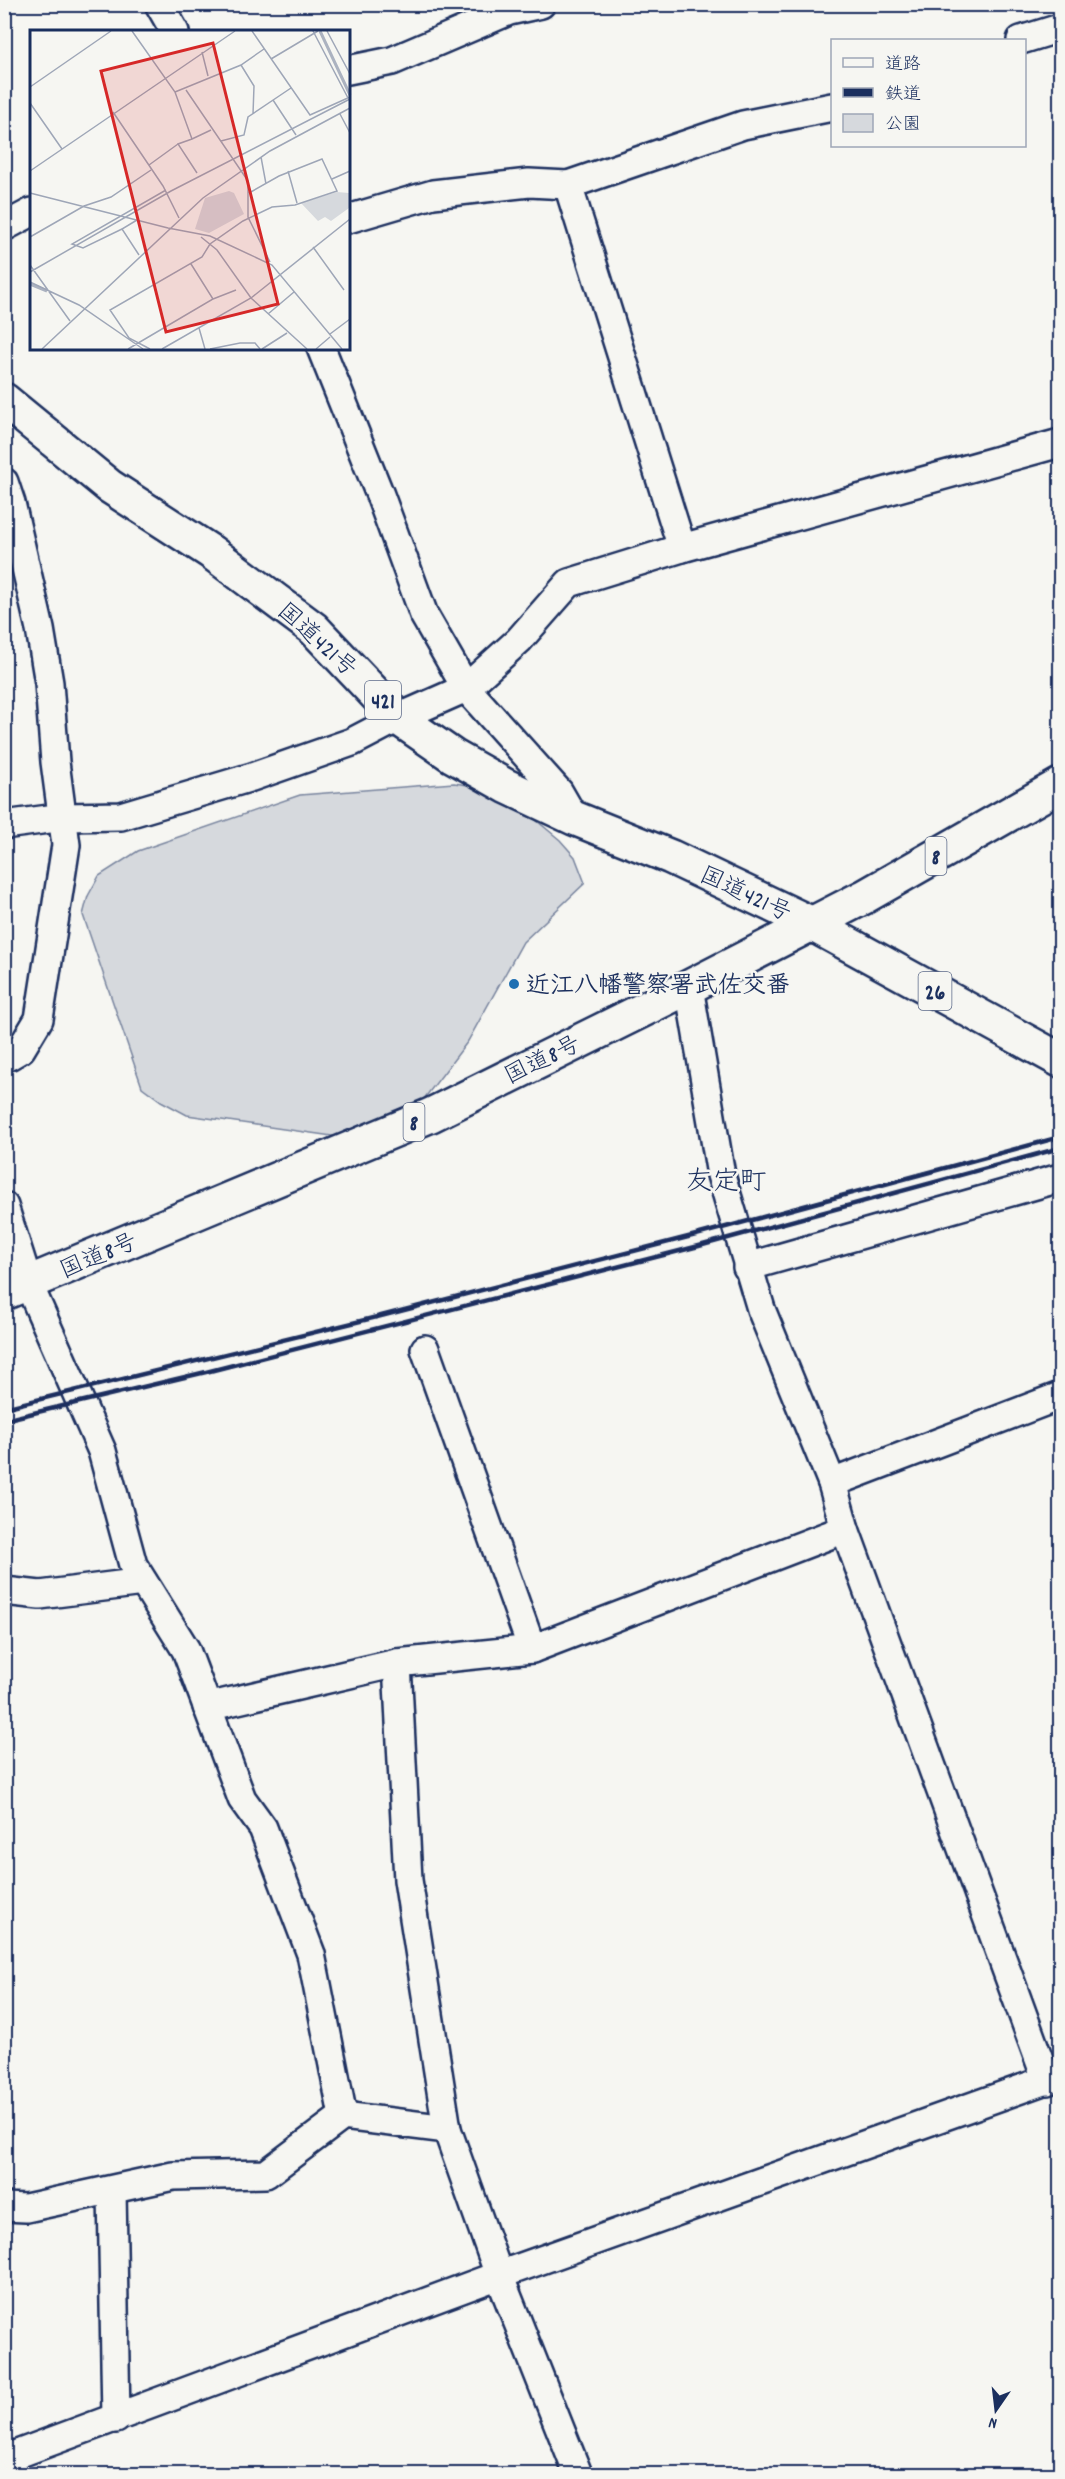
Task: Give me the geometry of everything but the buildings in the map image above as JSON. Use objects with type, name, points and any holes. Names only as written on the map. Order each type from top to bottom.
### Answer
[{"type":"main road","name":"国道421号","points":[[4,400],[109,486],[211,552],[314,629],[398,718],[453,756],[506,786],[574,818],[671,857],[810,923]]},
{"type":"main road","name":"国道8号","points":[[17,1289],[431,1115],[864,897],[1060,785]]},
{"type":"main road","name":"26","points":[[810,923],[1060,1060]]},
{"type":"street","points":[[159,4],[174,30]]},
{"type":"street","points":[[350,70],[392,61],[509,11],[541,4]]},
{"type":"street","points":[[1024,39],[1060,28]]},
{"type":"street","points":[[350,218],[433,194],[529,183],[568,185],[743,125],[831,107]]},
{"type":"street","points":[[568,185],[682,548]]},
{"type":"street","points":[[4,227],[30,213]]},
{"type":"street","points":[[322,350],[380,495],[424,615],[466,688],[559,792],[574,818]]},
{"type":"street","points":[[4,825],[64,818],[121,816],[252,777],[352,742],[398,718],[466,688],[519,640],[569,583],[682,548],[1060,443]]},
{"type":"street","points":[[4,482],[14,514],[42,640],[49,683],[55,762],[66,845],[39,1019],[21,1049],[6,1063]]},
{"type":"street","points":[[4,2459],[499,2275],[1054,2078],[845,1529],[832,1483],[761,1309],[721,1175],[689,987]]},
{"type":"street","points":[[747,1267],[1060,1178]]},
{"type":"street","points":[[4,1206],[17,1289],[102,1451],[133,1565],[186,1650],[242,1799],[262,1828],[311,1954],[343,2116]]},
{"type":"street","points":[[425,1350],[532,1649]]},
{"type":"street","points":[[832,1483],[1060,1396]]},
{"type":"street","points":[[207,1707],[397,1663],[532,1649],[845,1529]]},
{"type":"street","points":[[4,1591],[40,1595],[143,1582]]},
{"type":"street","points":[[397,1663],[408,1880],[447,2129],[499,2275],[578,2475]]},
{"type":"street","points":[[4,2207],[26,2208],[173,2176],[266,2174],[343,2116],[447,2129]]},
{"type":"street","points":[[112,2191],[116,2419]]},
{"type":"green space","points":[[454,783],[482,787],[514,802],[560,840],[575,857],[585,883],[523,942],[468,1041],[414,1112],[372,1134],[332,1136],[187,1115],[161,1101],[142,1087],[83,915],[88,896],[99,876],[138,851],[300,795]]},
{"type":"railway","points":[[4,1408],[381,1316],[696,1235],[1060,1137]]},
{"type":"railway","points":[[4,1420],[206,1372],[699,1246],[1060,1148]]},
{"type":"place","name":"近江八幡警察署武佐交番","points":[[514,984]]},
{"type":"district","name":"友定町","points":[[726,1180]]}]
